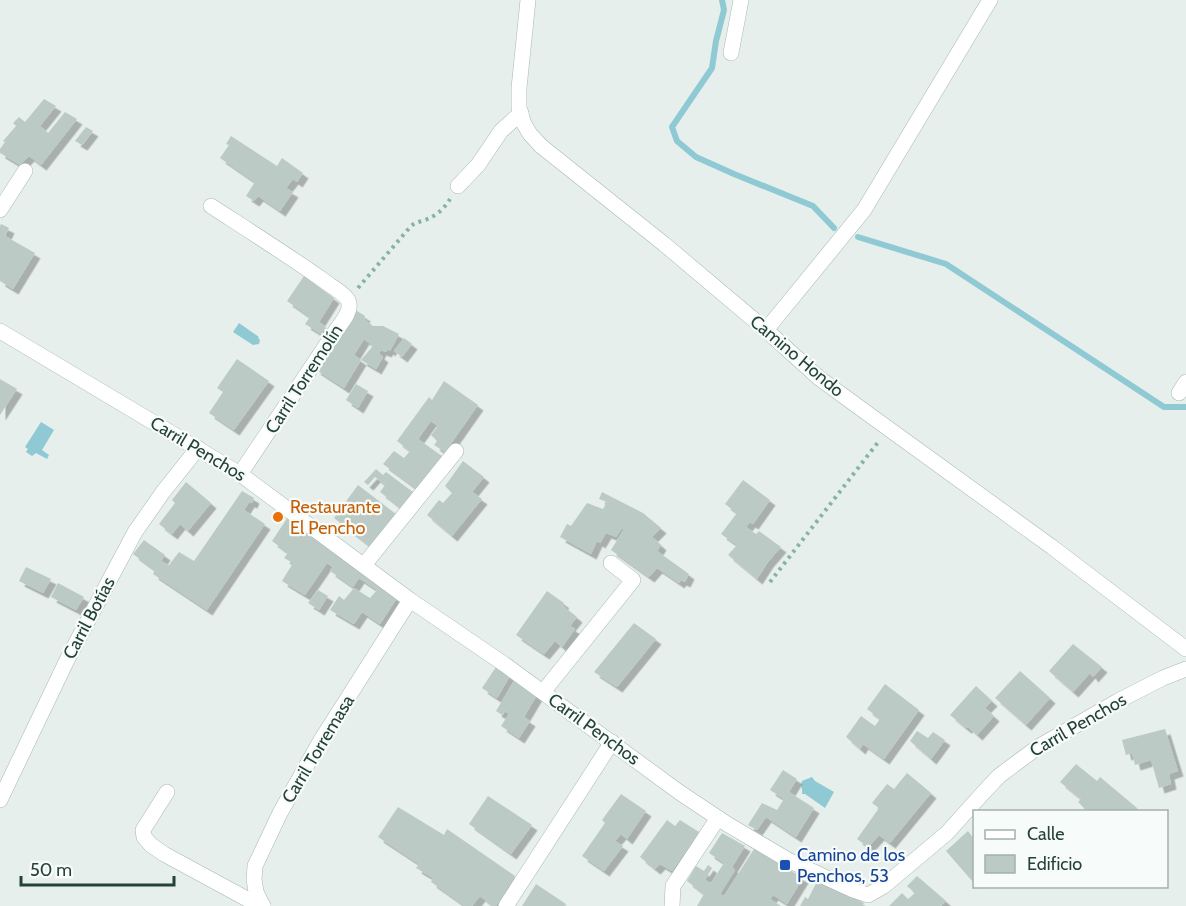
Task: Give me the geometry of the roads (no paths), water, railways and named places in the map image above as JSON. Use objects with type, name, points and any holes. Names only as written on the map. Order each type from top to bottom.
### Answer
[{"type":"street","name":"Camino Hondo","points":[[528,0],[519,108],[524,124],[541,146],[664,244],[819,378],[1052,547],[1184,659]]},
{"type":"street","points":[[731,53],[741,0]]},
{"type":"street","points":[[765,330],[864,210],[990,0]]},
{"type":"street","points":[[458,186],[478,165],[501,130],[520,114]]},
{"type":"street","points":[[0,210],[25,171]]},
{"type":"street","name":"Carril Torremolín","points":[[211,206],[339,292],[348,300],[349,309],[240,474]]},
{"type":"street","name":"Carril Penchos","points":[[0,331],[240,474],[410,600],[543,692],[678,792],[788,860],[853,890],[870,901],[884,886],[947,833],[991,785],[1015,764],[1038,747],[1108,707],[1184,659]]},
{"type":"street","name":"Carril Botías","points":[[0,800],[67,660],[135,532],[198,448]]},
{"type":"street","points":[[364,565],[456,452]]},
{"type":"street","points":[[543,692],[633,580],[611,563]]},
{"type":"street","name":"Carril Torremasa","points":[[262,906],[256,892],[255,866],[280,813],[321,740],[410,600]]},
{"type":"street","points":[[506,906],[612,742]]},
{"type":"street","points":[[167,792],[143,830],[144,837],[164,854],[262,906]]},
{"type":"street","points":[[672,906],[673,885],[718,818]]},
{"type":"water","points":[[239,323],[259,337],[259,344],[253,345],[233,332]]},
{"type":"water","points":[[41,422],[54,430],[42,450],[49,455],[47,459],[36,453],[32,456],[26,452],[28,449],[25,447]]},
{"type":"water","points":[[812,777],[834,792],[825,808],[802,794],[802,781]]},
{"type":"waterway","points":[[722,0],[724,10],[712,68],[672,127],[677,141],[696,157],[813,206],[834,228]]},
{"type":"waterway","points":[[858,237],[946,264],[1164,407],[1186,407]]},
{"type":"place","name":"Restaurante El Pencho","points":[[278,517]]},
{"type":"place","name":"Camino de los Penchos, 53","points":[[785,865]]}]
